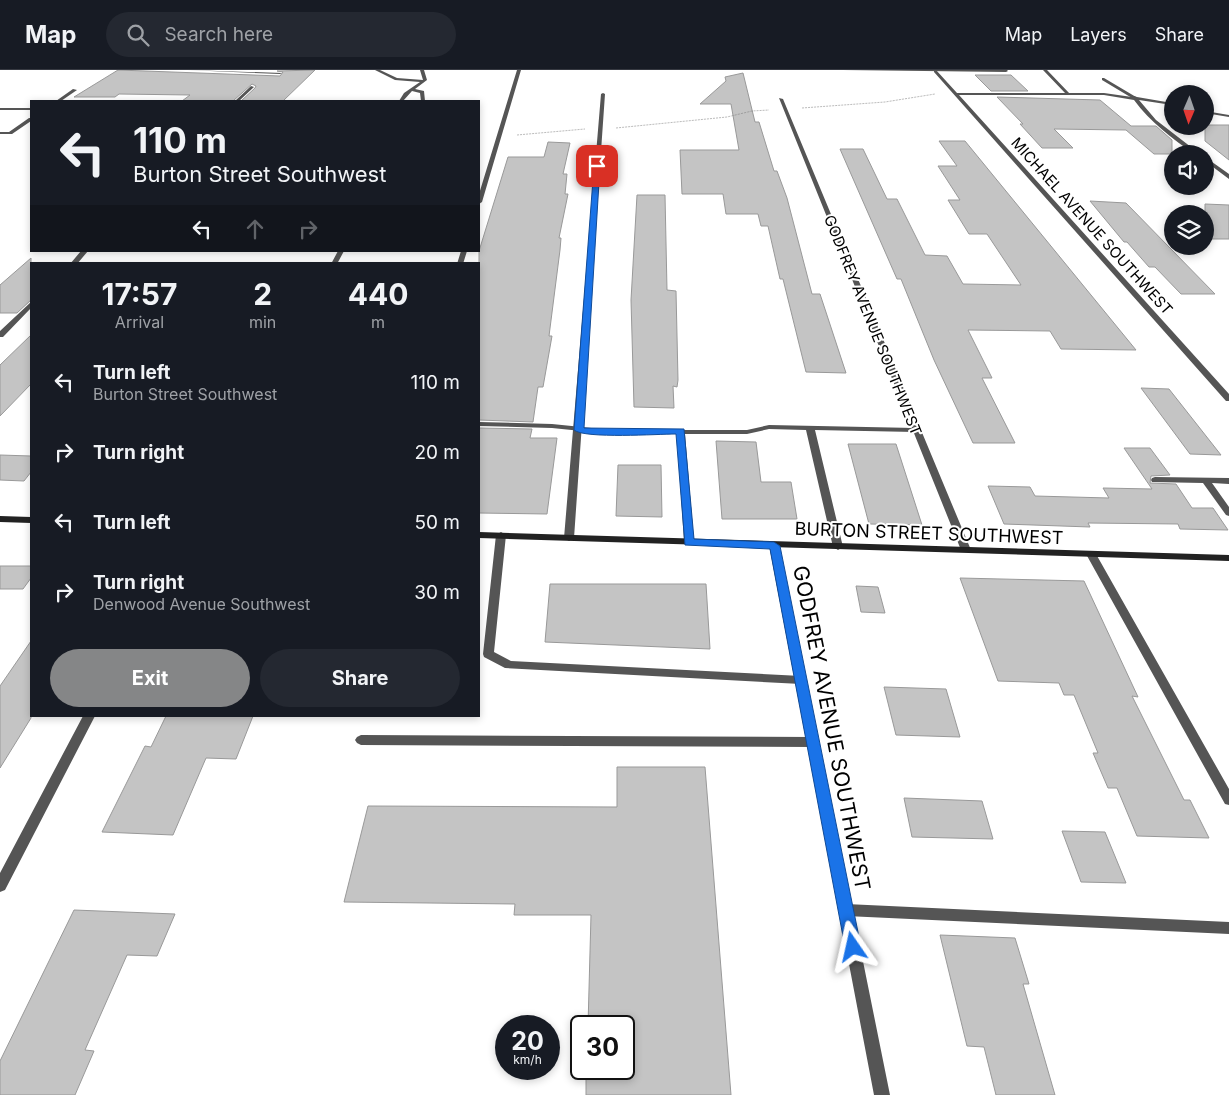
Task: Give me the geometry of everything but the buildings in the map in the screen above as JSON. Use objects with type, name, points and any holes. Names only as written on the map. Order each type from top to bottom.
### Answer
[{"type":"main road","points":[[0,519],[30,520]]},
{"type":"main road","name":"BURTON STREET SOUTHWEST","points":[[480,535],[774,546],[1229,558]]},
{"type":"street","points":[[189,70],[280,73]]},
{"type":"street","points":[[377,70],[396,79],[424,81]]},
{"type":"street","points":[[402,100],[424,81],[425,76],[422,70]]},
{"type":"street","points":[[480,199],[519,70]]},
{"type":"street","points":[[845,70],[1006,71]]},
{"type":"street","points":[[1045,70],[1068,93]]},
{"type":"street","name":"MICHAEL AVENUE SOUTHWEST","points":[[934,71],[957,94],[1229,400]]},
{"type":"street","points":[[1103,79],[1134,97],[1139,107],[1147,115],[1186,145]]},
{"type":"street","points":[[238,100],[252,86]]},
{"type":"street","points":[[60,100],[75,90]]},
{"type":"street","points":[[412,90],[422,92],[423,100]]},
{"type":"street","points":[[957,94],[1068,93],[1134,97],[1164,103]]},
{"type":"street","points":[[569,538],[579,430],[603,94]]},
{"type":"street","name":"GODFREY AVENUE SOUTHWEST","points":[[781,99],[915,430],[966,550]]},
{"type":"street","points":[[0,109],[30,109]]},
{"type":"street","points":[[1214,114],[1229,116]]},
{"type":"street","points":[[0,133],[10,133],[30,120]]},
{"type":"street","points":[[1214,166],[1229,177]]},
{"type":"street","points":[[75,262],[84,252]]},
{"type":"street","points":[[0,335],[30,305]]},
{"type":"street","points":[[480,424],[552,426],[611,432],[747,432],[769,427],[915,430]]},
{"type":"street","points":[[810,428],[838,547]]},
{"type":"street","points":[[681,431],[689,542]]},
{"type":"street","points":[[1155,480],[1229,482]]},
{"type":"street","points":[[1206,481],[1229,512]]},
{"type":"street","points":[[501,535],[488,654],[509,665],[801,680]]},
{"type":"street","name":"GODFREY AVENUE SOUTHWEST","points":[[774,546],[882,1095]]},
{"type":"street","points":[[1091,554],[1229,800]]},
{"type":"street","points":[[0,886],[88,717]]},
{"type":"street","points":[[361,740],[813,742]]},
{"type":"street","points":[[846,910],[1229,928]]},
{"type":"path","points":[[798,108],[854,103],[899,102],[940,94]]},
{"type":"path","points":[[609,128],[727,117],[752,111],[774,110]]},
{"type":"path","points":[[512,135],[588,128]]},
{"type":"route","points":[[597,166],[579,430],[611,432],[681,431],[689,542],[774,546],[853,947]]}]
